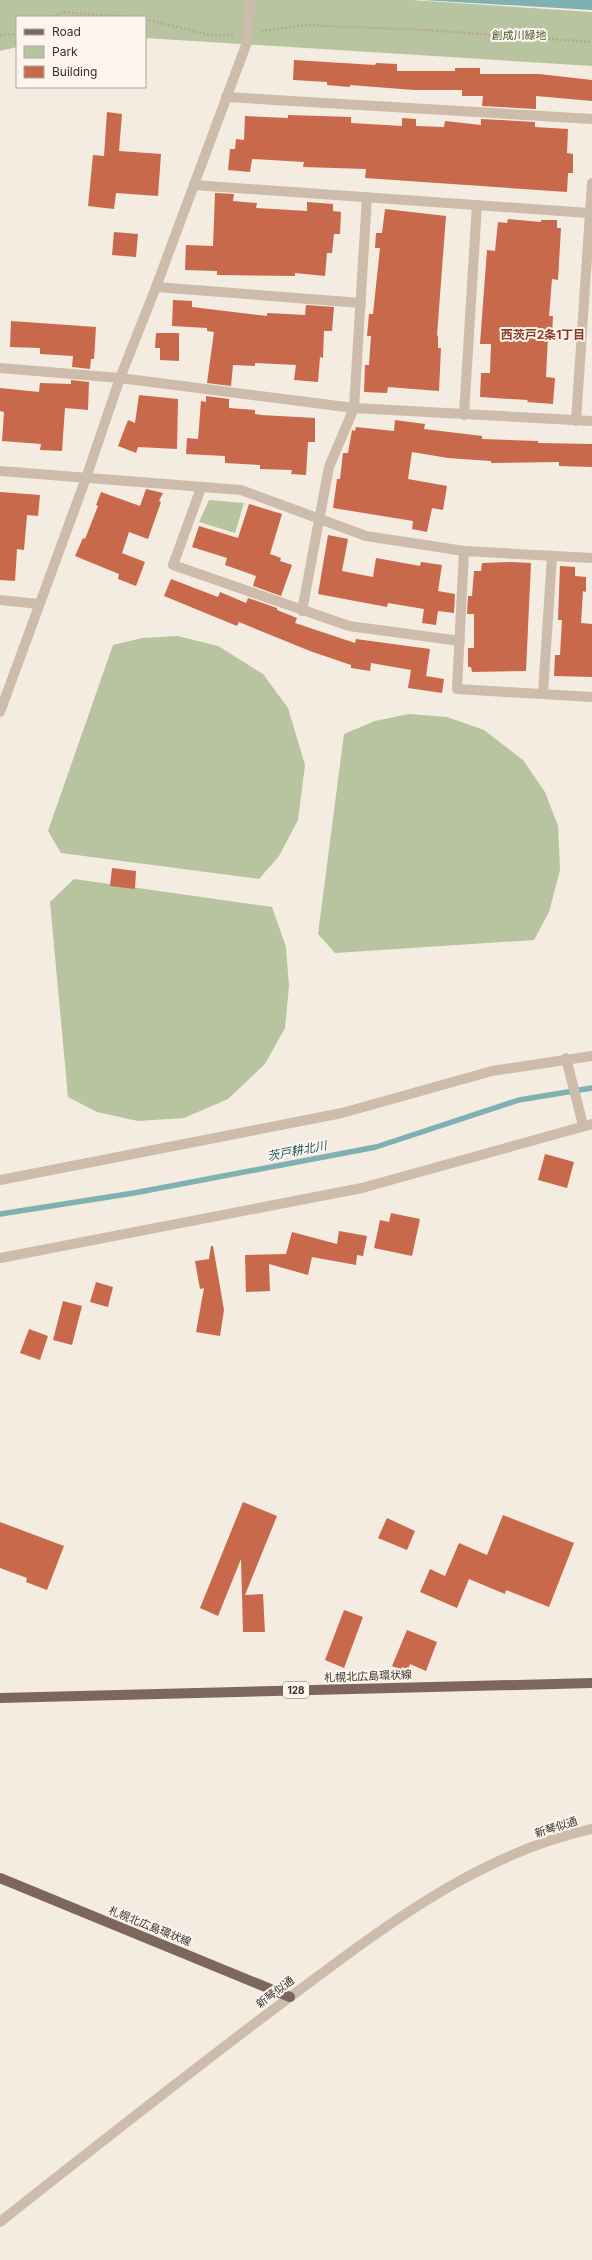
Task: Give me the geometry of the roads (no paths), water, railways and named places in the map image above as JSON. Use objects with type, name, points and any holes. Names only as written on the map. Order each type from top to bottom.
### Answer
[{"type":"main road","name":"札幌北広島環状線","points":[[0,1698],[592,1682]]},
{"type":"main road","name":"札幌北広島環状線","points":[[0,1878],[290,1997]]},
{"type":"street","points":[[0,712],[86,478],[120,378],[156,287],[246,45],[251,0]]},
{"type":"street","points":[[226,97],[592,119]]},
{"type":"street","points":[[576,421],[592,183]]},
{"type":"street","points":[[194,185],[589,213]]},
{"type":"street","points":[[302,611],[329,467],[354,408],[368,197]]},
{"type":"street","points":[[464,415],[477,205]]},
{"type":"street","points":[[156,287],[361,303]]},
{"type":"street","points":[[0,368],[120,378],[354,408],[592,421]]},
{"type":"street","points":[[0,470],[201,488],[241,490],[366,536],[464,551],[592,558]]},
{"type":"street","points":[[201,488],[173,564],[302,611],[349,626],[460,641]]},
{"type":"street","points":[[464,551],[458,690],[592,697]]},
{"type":"street","points":[[543,694],[552,556]]},
{"type":"street","points":[[0,600],[39,604]]},
{"type":"street","points":[[0,1180],[342,1113],[492,1071],[566,1058],[592,1056]]},
{"type":"street","points":[[0,1258],[362,1188],[587,1124],[578,1103],[566,1058]]},
{"type":"street","name":"新琴似通","points":[[0,2222],[290,1997],[368,1938],[427,1898],[494,1862],[571,1833],[592,1828]]},
{"type":"water","points":[[422,0],[592,0],[592,10]]},
{"type":"waterway","name":"茨戸耕北川","points":[[0,1214],[134,1193],[376,1147],[519,1100],[592,1088]]},
{"type":"district","name":"西茨戸2条1丁目","points":[[543,335]]},
{"type":"park label","name":"創成川緑地","points":[[519,35]]}]
